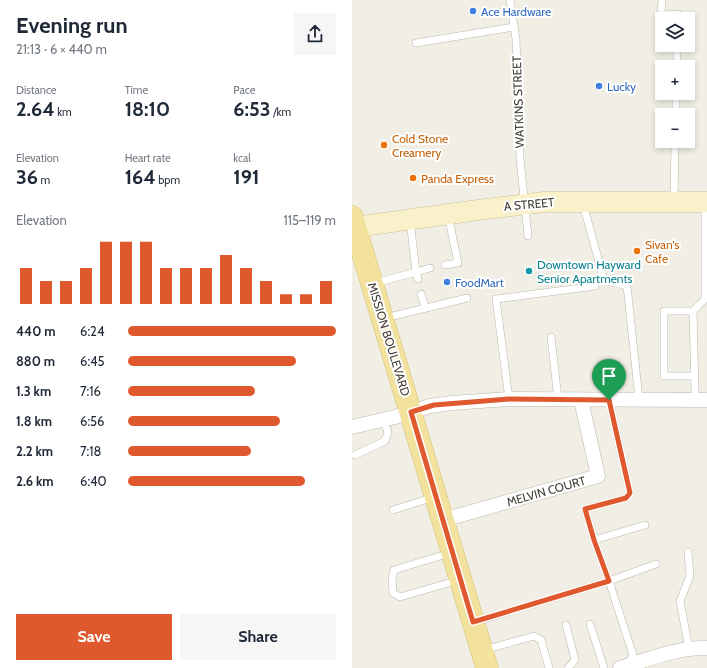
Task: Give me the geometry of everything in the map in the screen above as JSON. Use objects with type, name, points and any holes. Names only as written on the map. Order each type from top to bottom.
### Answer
[{"type":"main road","name":"A STREET","points":[[353,224],[448,215],[544,202],[706,202]]},
{"type":"main road","name":"MISSION BOULEVARD","points":[[353,224],[383,318],[484,659]]},
{"type":"street","points":[[352,428],[434,405],[509,399],[701,400]]},
{"type":"street","name":"MELVIN COURT","points":[[443,520],[598,476],[581,400]]},
{"type":"street","points":[[625,667],[677,651],[707,648]]},
{"type":"lane","name":"WATKINS STREET","points":[[510,0],[516,39],[520,159],[528,236]]},
{"type":"lane","points":[[662,0],[662,12]]},
{"type":"lane","points":[[416,42],[514,27]]},
{"type":"lane","points":[[674,201],[675,148]]},
{"type":"lane","points":[[582,202],[604,280],[627,286],[639,399]]},
{"type":"lane","points":[[694,376],[664,376],[664,311],[693,311],[705,299],[706,202]]},
{"type":"lane","points":[[445,265],[458,263],[448,215]]},
{"type":"lane","points":[[410,219],[417,275]]},
{"type":"lane","points":[[372,284],[417,275],[430,268]]},
{"type":"lane","points":[[509,399],[496,299],[534,291],[595,286]]},
{"type":"lane","points":[[421,294],[425,308]]},
{"type":"lane","points":[[383,318],[467,298]]},
{"type":"lane","points":[[693,311],[694,376],[701,400]]},
{"type":"lane","points":[[551,337],[558,399]]},
{"type":"lane","points":[[609,400],[630,493],[626,498],[585,509],[633,655],[625,667]]},
{"type":"lane","points":[[355,455],[384,441],[388,432],[383,420]]},
{"type":"lane","points":[[393,510],[436,496]]},
{"type":"lane","points":[[594,540],[645,526]]},
{"type":"lane","points":[[688,552],[690,576],[680,601],[689,649]]},
{"type":"lane","points":[[452,553],[394,570],[392,579],[393,593],[400,597],[460,580]]},
{"type":"lane","points":[[473,622],[609,581],[656,564]]},
{"type":"lane","points":[[590,624],[604,668]]},
{"type":"lane","points":[[566,626],[575,660],[568,668]]},
{"type":"lane","points":[[484,659],[534,636],[541,640],[549,668]]},
{"type":"place","name":"Ace Hardware","points":[[473,11]]},
{"type":"place","name":"Lucky","points":[[599,86]]},
{"type":"place","name":"Cold Stone Creamery","points":[[384,145]]},
{"type":"place","name":"Panda Express","points":[[413,178]]},
{"type":"place","name":"Sivan's Cafe","points":[[637,251]]},
{"type":"place","name":"Downtown Hayward Senior Apartments","points":[[529,271]]},
{"type":"place","name":"FoodMart","points":[[447,282]]},
{"type":"route","points":[[509,399],[609,400],[630,493],[626,498],[585,509],[594,540],[609,581],[473,622],[411,412],[434,405],[509,399]]}]
